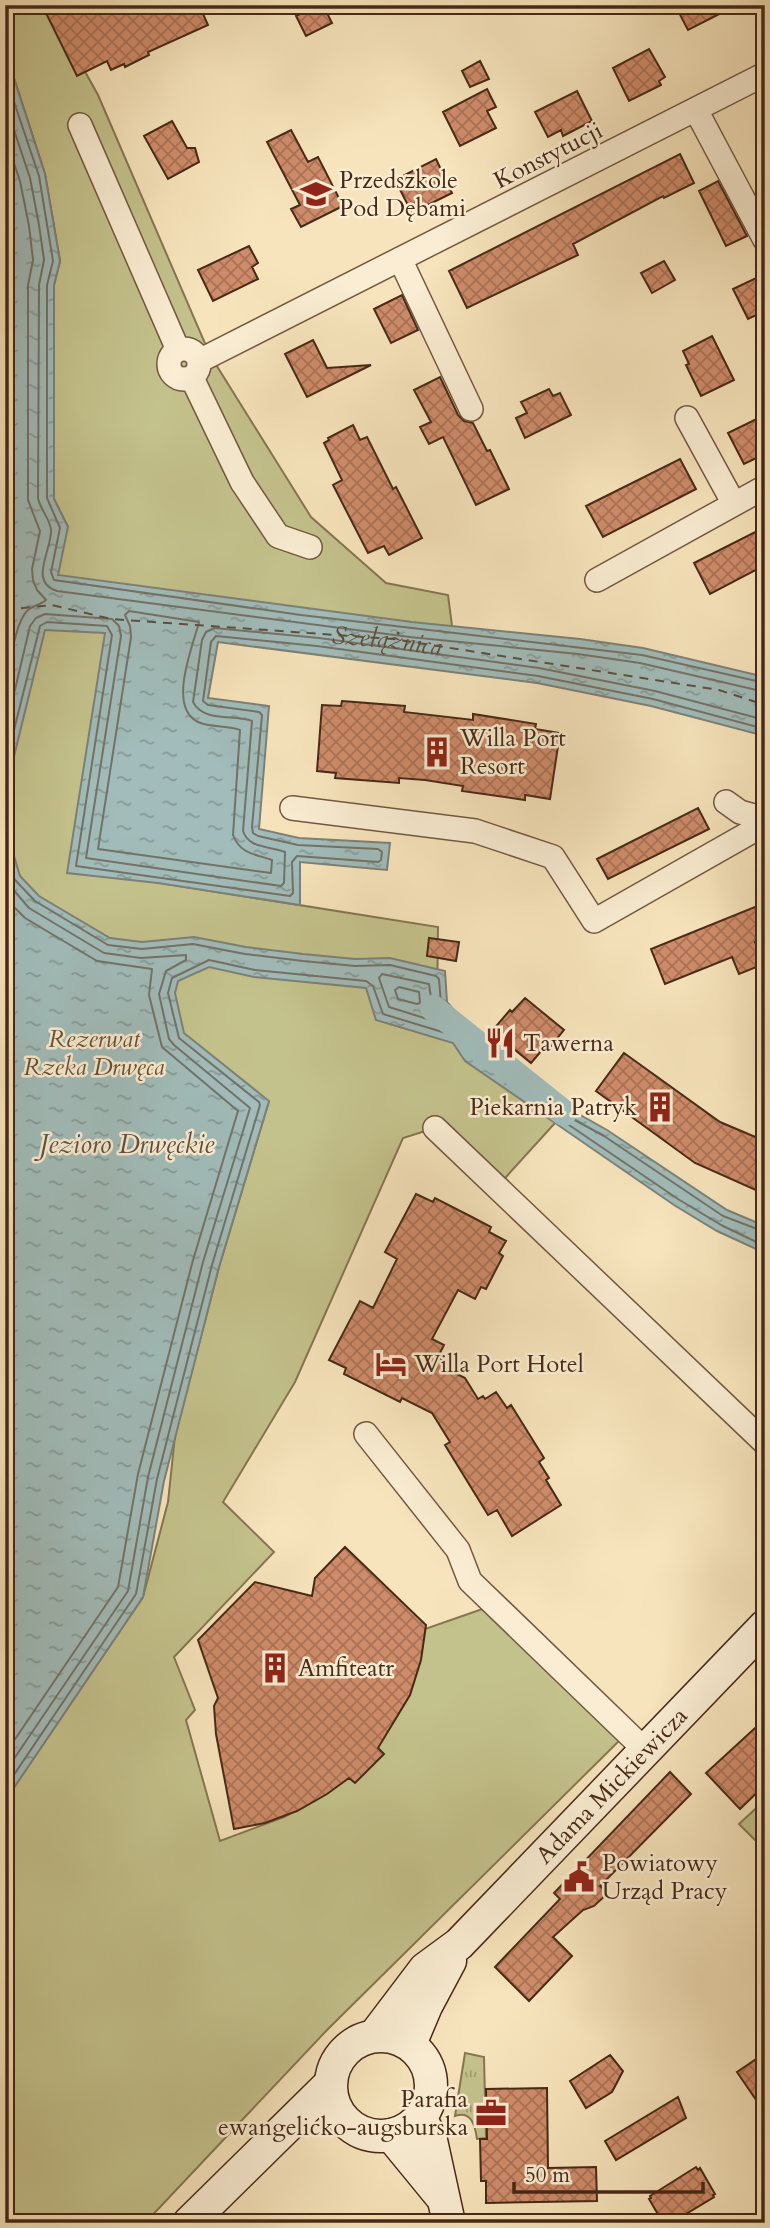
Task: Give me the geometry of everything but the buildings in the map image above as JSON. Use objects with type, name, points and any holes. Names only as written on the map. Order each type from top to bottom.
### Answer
[{"type":"main road","name":"Adama Mickiewicza","points":[[375,2035],[425,1969],[459,1944],[765,1626]]},
{"type":"main road","name":"Adama Mickiewicza","points":[[410,2043],[459,1944]]},
{"type":"main road","points":[[375,2035],[393,2036],[410,2043],[424,2059],[431,2078],[430,2099],[420,2118],[411,2126],[391,2135],[378,2136],[365,2133],[343,2119],[333,2103],[330,2084],[339,2057],[349,2046],[375,2035]]},
{"type":"main road","points":[[189,2223],[267,2143],[330,2084]]},
{"type":"main road","points":[[420,2118],[430,2136],[445,2210]]},
{"type":"main road","points":[[267,2143],[343,2119]]},
{"type":"main road","points":[[391,2135],[445,2210]]},
{"type":"street","name":"Konstytucji","points":[[195,369],[400,259],[765,74]]},
{"type":"street","points":[[696,110],[765,240]]},
{"type":"street","points":[[79,125],[178,350],[189,350],[243,482],[278,536],[310,547]]},
{"type":"street","points":[[400,259],[471,409]]},
{"type":"street","points":[[687,418],[734,504]]},
{"type":"street","points":[[597,580],[765,487]]},
{"type":"street","points":[[726,802],[740,812],[765,819]]},
{"type":"street","points":[[292,808],[475,831],[553,857],[594,921],[765,824]]},
{"type":"street","points":[[435,1128],[765,1443]]},
{"type":"street","points":[[366,1434],[458,1550],[470,1581],[645,1750]]},
{"type":"green space","name":"Rezerwat Rzeka Drwęca","points":[[5,5],[48,5],[98,95],[210,355],[311,517],[386,583],[448,595],[455,649],[111,619],[122,877],[438,927],[437,1010],[564,1113],[497,1187],[435,1128],[403,1138],[295,1382],[223,1502],[274,1552],[174,1657],[195,1710],[186,1720],[220,1841],[284,1817],[327,1793],[422,1630],[494,1605],[627,1733],[327,2030],[145,2223],[5,2223],[5,1800],[143,1597],[168,1502],[175,1436],[219,1267],[269,1101],[5,1700],[5,463],[68,527],[54,499],[54,285],[60,261],[45,174],[10,66],[5,60]]},
{"type":"green space","points":[[765,1800],[765,1850],[739,1824]]},
{"type":"green space","points":[[465,2053],[484,2057],[486,2138],[477,2139],[468,2117],[455,2116]]},
{"type":"water","name":"Szelążnica","points":[[5,60],[10,66],[45,174],[60,261],[54,285],[54,499],[68,527],[58,575],[412,622],[643,648],[765,677],[765,736],[651,706],[537,683],[218,642],[208,698],[269,706],[259,829],[299,838],[390,843],[387,870],[300,862],[300,905],[158,883],[67,873],[105,633],[45,630],[5,793]]},
{"type":"water","name":"Jezioro Drwęckie","points":[[5,826],[20,876],[39,896],[110,938],[142,942],[194,937],[303,954],[355,959],[390,958],[445,971],[447,1002],[466,1024],[459,1035],[522,1085],[607,1130],[727,1210],[765,1226],[765,1253],[717,1231],[674,1205],[465,1061],[453,1043],[376,1020],[366,988],[254,977],[209,967],[178,981],[175,993],[184,1033],[269,1101],[219,1267],[164,1481],[143,1597],[5,1801]]},
{"type":"waterway","points":[[433,1008],[564,1113]]},
{"type":"ferry route","points":[[5,610],[52,605],[111,619],[393,639],[719,690],[765,705]]},
{"type":"place","name":"Przedszkole Pod Dębami","points":[[316,194]]},
{"type":"place","name":"Willa Port Resort","points":[[437,752]]},
{"type":"place","name":"Tawerna","points":[[500,1043]]},
{"type":"place","name":"Piekarnia Patryk","points":[[660,1107]]},
{"type":"place","name":"Willa Port Hotel","points":[[391,1364]]},
{"type":"place","name":"Amfiteatr","points":[[275,1668]]},
{"type":"place","name":"Powiatowy Urząd Pracy","points":[[579,1877]]},
{"type":"place","name":"Parafia ewangelicko-augsburska","points":[[491,2113]]}]
